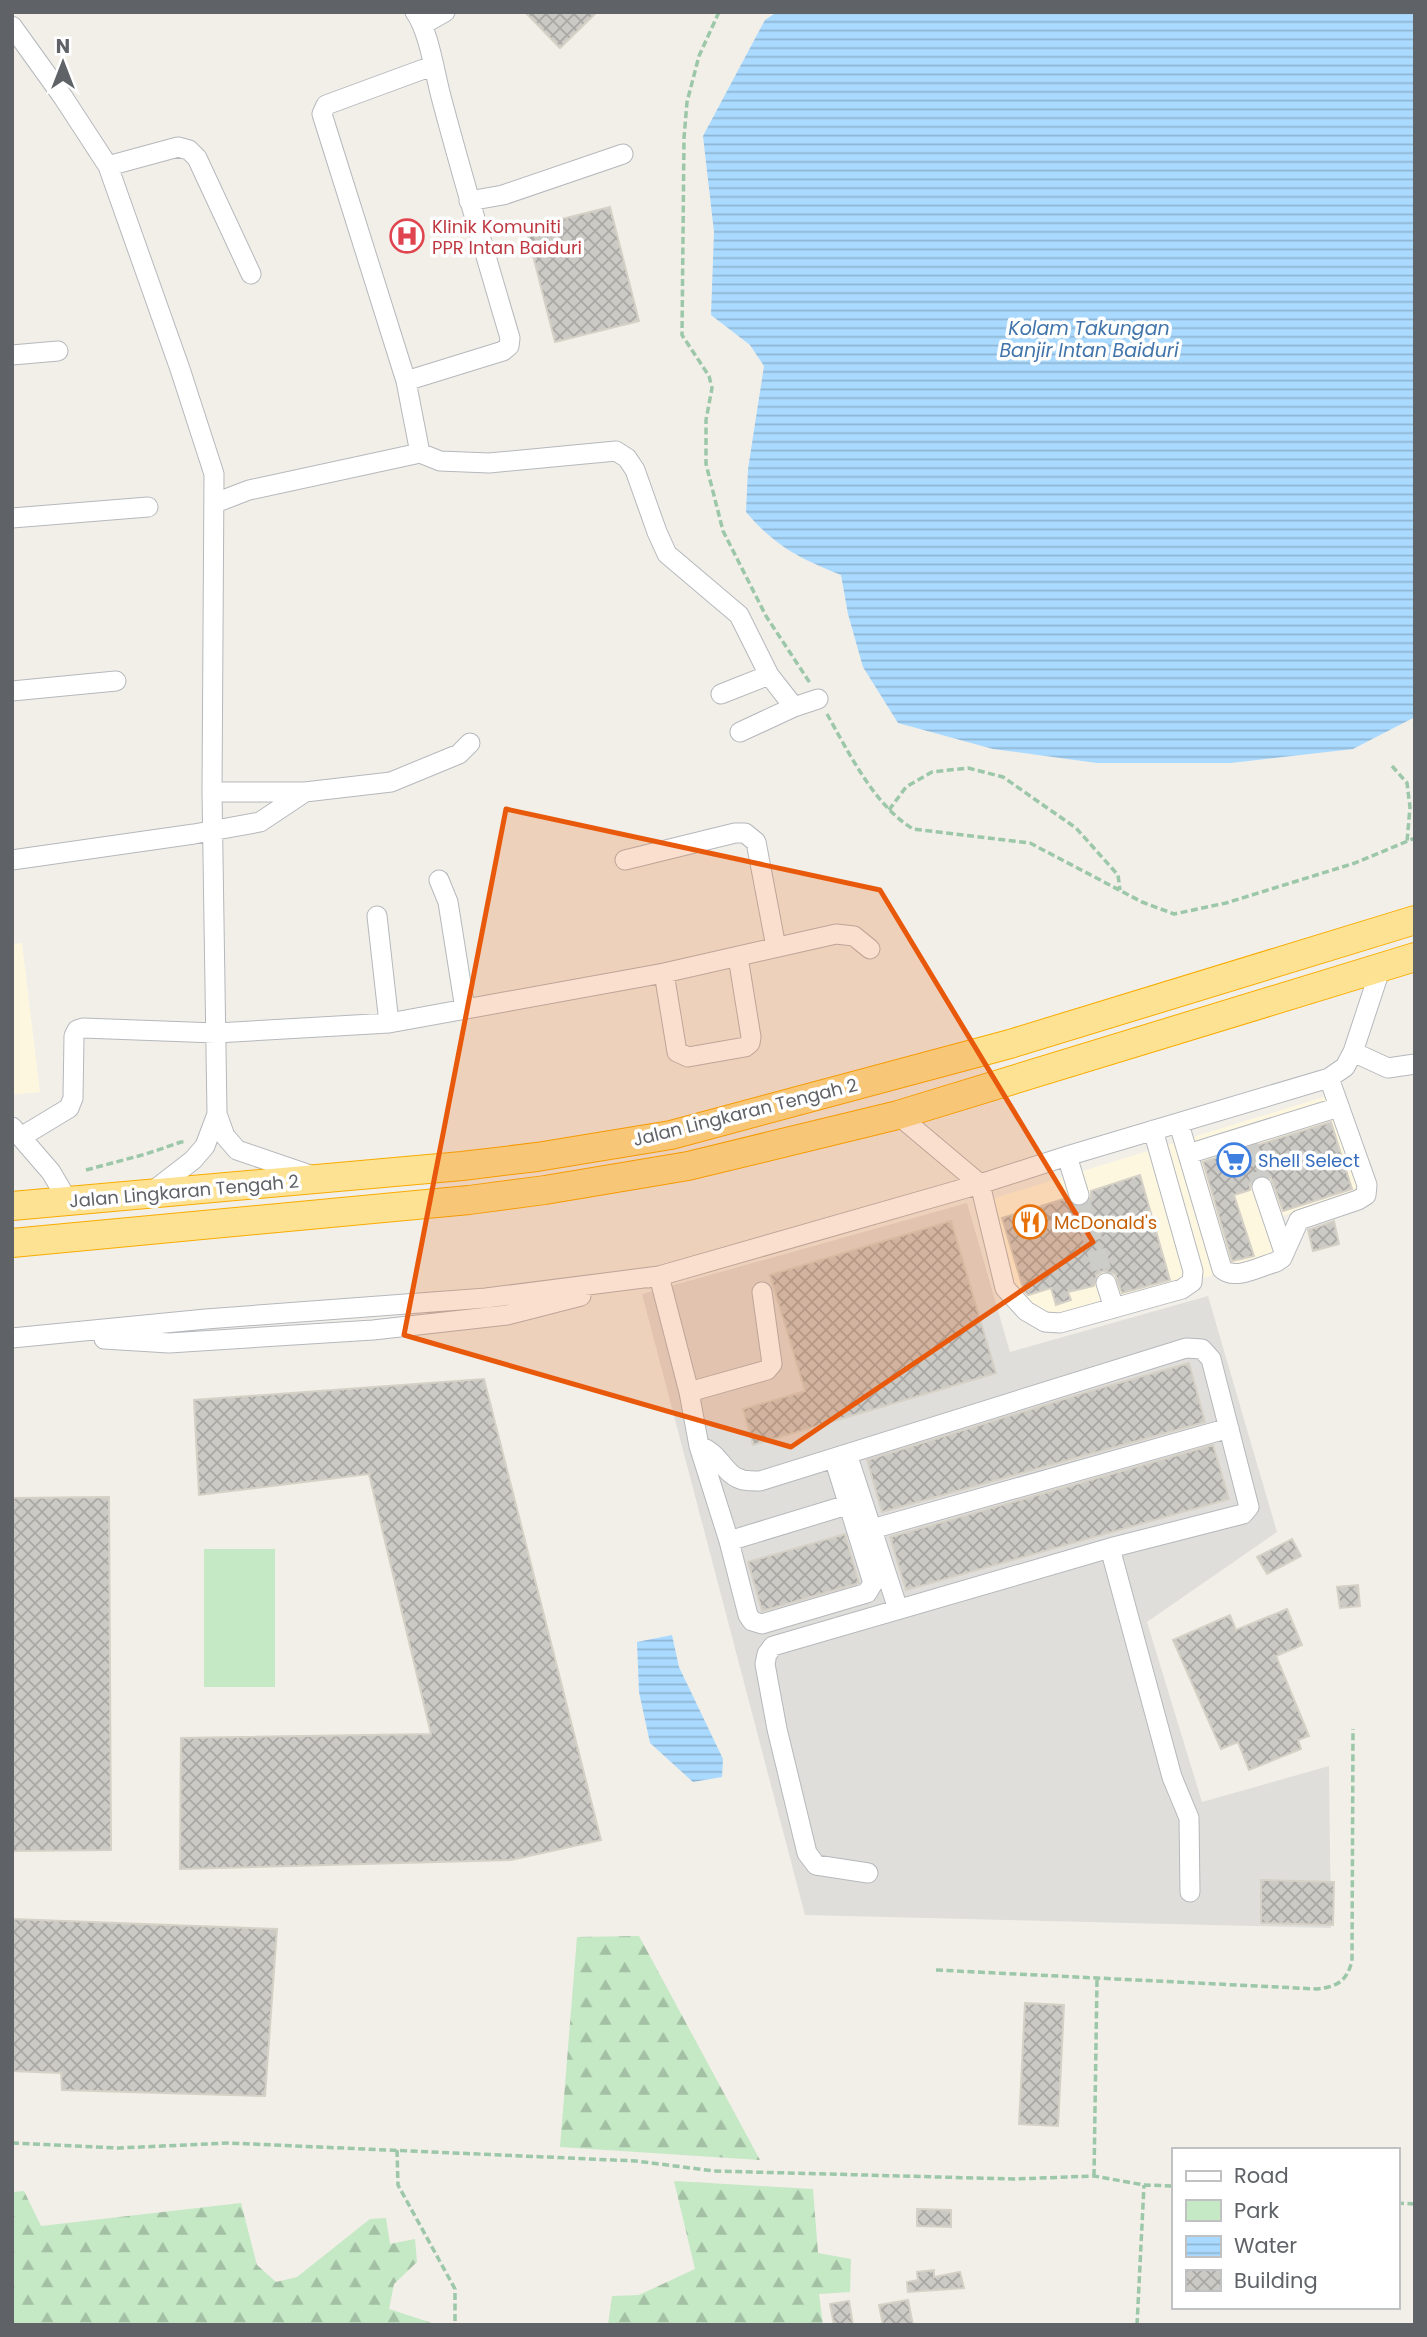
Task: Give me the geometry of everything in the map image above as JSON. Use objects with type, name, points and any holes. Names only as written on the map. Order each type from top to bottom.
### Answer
[{"type":"highway","name":"Jalan Lingkaran Tengah 2","points":[[12,1206],[512,1160],[671,1135],[1010,1044],[1415,920]]},
{"type":"highway","name":"Jalan Lingkaran Tengah 2","points":[[12,1243],[455,1202],[688,1166],[898,1115],[1415,957]]},
{"type":"street","points":[[406,382],[503,352],[509,346],[510,338],[419,18],[445,12]]},
{"type":"street","points":[[12,26],[28,45],[108,166],[214,474],[212,830],[217,1114],[225,1136],[237,1150],[319,1178]]},
{"type":"street","points":[[420,453],[406,382],[322,114],[326,105],[432,66]]},
{"type":"street","points":[[108,166],[178,147],[189,150],[197,158],[251,274]]},
{"type":"street","points":[[469,201],[503,195],[623,154]]},
{"type":"street","points":[[12,355],[58,351]]},
{"type":"street","points":[[215,503],[249,490],[420,453],[440,461],[489,463],[616,451],[627,458],[635,470],[667,554],[738,615],[769,675],[794,707]]},
{"type":"street","points":[[12,518],[148,507]]},
{"type":"street","points":[[721,694],[769,675]]},
{"type":"street","points":[[12,691],[116,681]]},
{"type":"street","points":[[740,732],[818,699]]},
{"type":"street","points":[[212,792],[305,792],[391,782],[459,754],[470,743]]},
{"type":"street","points":[[12,860],[260,822],[305,792]]},
{"type":"street","points":[[625,860],[735,832],[751,836],[756,842],[776,947]]},
{"type":"street","points":[[439,880],[448,902],[465,1009]]},
{"type":"street","points":[[377,916],[390,1023]]},
{"type":"street","points":[[68,1201],[51,1172],[17,1132],[69,1108],[73,1098],[74,1035],[77,1030],[216,1033],[390,1023],[664,974],[776,947],[845,934],[854,936],[870,949]]},
{"type":"street","points":[[664,974],[677,1052],[680,1056],[688,1058],[745,1047],[750,1043],[751,1037],[738,957]]},
{"type":"street","points":[[12,1338],[206,1319],[486,1298],[659,1276],[980,1184],[1329,1078],[1345,1067],[1353,1052],[1381,967]]},
{"type":"street","points":[[1353,1052],[1388,1068],[1415,1064]]},
{"type":"street","points":[[1179,1124],[1222,1269],[1227,1274],[1235,1274],[1276,1262],[1284,1252],[1299,1220],[1366,1195],[1367,1185],[1329,1078]]},
{"type":"street","points":[[1188,1154],[1246,1140],[1339,1107]]},
{"type":"street","points":[[149,1194],[193,1160],[205,1146],[217,1114]]},
{"type":"street","points":[[898,1115],[980,1184],[1005,1288],[1026,1311],[1045,1322],[1060,1323],[1182,1289],[1192,1282],[1193,1271],[1153,1130]]},
{"type":"street","points":[[1067,1156],[1079,1195]]},
{"type":"street","points":[[1262,1187],[1284,1252]]},
{"type":"street","points":[[659,1276],[699,1446],[752,1621],[762,1623],[867,1593],[873,1583],[847,1504],[841,1456]]},
{"type":"street","points":[[1106,1283],[1114,1308]]},
{"type":"street","points":[[688,1392],[767,1370],[772,1364],[761,1292]]},
{"type":"street","points":[[699,1446],[710,1450],[729,1472],[741,1479],[760,1481],[1186,1348],[1202,1349],[1211,1359],[1248,1497],[1249,1507],[1243,1514],[1110,1548],[898,1609],[773,1646],[767,1654],[765,1664],[777,1729],[807,1853],[816,1864],[868,1873]]},
{"type":"street","points":[[872,1529],[1230,1428]]},
{"type":"street","points":[[841,1456],[872,1529],[898,1609]]},
{"type":"street","points":[[729,1541],[847,1504]]},
{"type":"street","points":[[1110,1548],[1172,1777],[1188,1818],[1190,1892]]},
{"type":"path","points":[[719,12],[699,56],[687,102],[684,138],[682,335],[709,376],[712,388],[706,420],[706,464],[723,531],[766,616],[851,755],[896,819],[913,829],[1030,843],[1142,902],[1174,914],[1226,903],[1355,863],[1415,838]]},
{"type":"path","points":[[1392,766],[1407,783],[1410,807],[1407,842]]},
{"type":"path","points":[[889,810],[906,786],[932,772],[968,768],[1003,777],[1076,828],[1118,876],[1120,891]]},
{"type":"path","points":[[86,1170],[181,1142],[205,1146]]},
{"type":"path","points":[[936,1970],[1332,1988],[1344,1979],[1352,1961],[1353,1730]]},
{"type":"path","points":[[1094,2176],[1097,1979]]},
{"type":"path","points":[[12,2143],[119,2148],[229,2143],[636,2161],[714,2171],[1014,2179],[1094,2176],[1144,2185],[1172,2186]]},
{"type":"path","points":[[397,2150],[398,2185],[455,2289],[455,2325]]},
{"type":"path","points":[[1137,2325],[1144,2185]]},
{"type":"highlighted area","points":[[506,809],[880,890],[1093,1242],[791,1447],[404,1335]]},
{"type":"shaded area","points":[[22,943],[40,1092],[12,1095],[12,944]]},
{"type":"shaded area","points":[[1330,1095],[1362,1192],[1269,1220],[1277,1257],[1104,1306],[1046,1318],[1009,1286],[988,1200]]},
{"type":"shaded area","points":[[967,1203],[1010,1352],[1208,1296],[1277,1532],[1147,1622],[1202,1802],[1329,1766],[1331,1928],[805,1915],[642,1294]]},
{"type":"green space","points":[[204,1549],[275,1549],[275,1687],[204,1687]]},
{"type":"green space","points":[[639,1936],[760,2160],[560,2147],[577,1937]]},
{"type":"green space","points":[[674,2181],[813,2189],[818,2253],[851,2259],[850,2292],[819,2294],[823,2325],[608,2325],[612,2296],[639,2295],[695,2269]]},
{"type":"green space","points":[[24,2191],[41,2226],[241,2203],[257,2265],[276,2282],[297,2277],[370,2219],[386,2218],[390,2244],[415,2239],[417,2262],[394,2284],[389,2309],[438,2325],[12,2325],[12,2192]]},
{"type":"water","name":"Kolam Takungan Banjir Intan Baiduri","points":[[777,12],[1415,12],[1415,717],[1353,749],[1231,763],[1097,763],[993,749],[898,723],[863,667],[848,614],[841,575],[778,543],[746,512],[748,469],[764,366],[750,345],[711,315],[714,232],[703,136],[765,20]]},
{"type":"water","points":[[672,1635],[679,1667],[723,1759],[722,1777],[693,1782],[650,1743],[639,1692],[637,1642]]},
{"type":"building","points":[[525,12],[597,12],[560,48]]},
{"type":"building","points":[[610,207],[639,321],[555,342],[526,228]]},
{"type":"building","points":[[1331,1122],[1352,1189],[1283,1211],[1271,1178],[1265,1175],[1257,1176],[1250,1184],[1250,1190],[1234,1195],[1254,1256],[1232,1261],[1203,1162]]},
{"type":"building","points":[[1140,1175],[1170,1280],[1122,1293],[1115,1274],[1103,1271],[1097,1275],[1094,1286],[1068,1292],[1071,1300],[1056,1305],[1051,1288],[1028,1295],[1024,1291],[1002,1218],[1067,1198],[1076,1207],[1083,1206],[1091,1198],[1091,1191]]},
{"type":"building","points":[[951,1221],[996,1373],[753,1445],[743,1409],[805,1391],[770,1275]]},
{"type":"building","points":[[1334,1221],[1339,1244],[1313,1251],[1308,1230]]},
{"type":"building","points":[[1189,1363],[1205,1422],[882,1512],[867,1460]]},
{"type":"building","points":[[484,1379],[601,1840],[511,1860],[180,1869],[181,1738],[431,1734],[369,1474],[199,1495],[194,1400]]},
{"type":"building","points":[[1213,1445],[1229,1499],[906,1590],[890,1537]]},
{"type":"building","points":[[109,1497],[111,1850],[12,1851],[12,1498]]},
{"type":"building","points":[[845,1534],[859,1583],[762,1611],[748,1562]]},
{"type":"building","points":[[1292,1539],[1301,1556],[1267,1574],[1257,1557]]},
{"type":"building","points":[[1358,1585],[1360,1606],[1340,1608],[1337,1587]]},
{"type":"building","points":[[1287,1609],[1302,1645],[1276,1656],[1309,1736],[1298,1740],[1301,1749],[1249,1770],[1238,1742],[1221,1749],[1173,1640],[1230,1615],[1236,1630]]},
{"type":"building","points":[[1261,1880],[1334,1882],[1333,1925],[1261,1923]]},
{"type":"building","points":[[12,1919],[277,1929],[265,2096],[62,2090],[61,2073],[12,2071]]},
{"type":"building","points":[[1025,2003],[1064,2005],[1058,2126],[1019,2124]]},
{"type":"building","points":[[917,2209],[951,2210],[951,2227],[917,2226]]},
{"type":"building","points":[[934,2270],[934,2277],[960,2272],[964,2288],[908,2292],[907,2282],[918,2280],[917,2272]]},
{"type":"building","points":[[908,2300],[913,2325],[883,2325],[879,2305]]},
{"type":"building","points":[[849,2301],[853,2325],[834,2325],[830,2304]]},
{"type":"tunnel","points":[[1248,1144],[1262,1187]]},
{"type":"tunnel","points":[[1079,1195],[1106,1283]]},
{"type":"place","name":"Klinik Komuniti PPR Intan Baiduri","points":[[407,236]]},
{"type":"place","name":"Shell Select","points":[[1234,1160]]},
{"type":"place","name":"McDonald's","points":[[1030,1222]]}]
